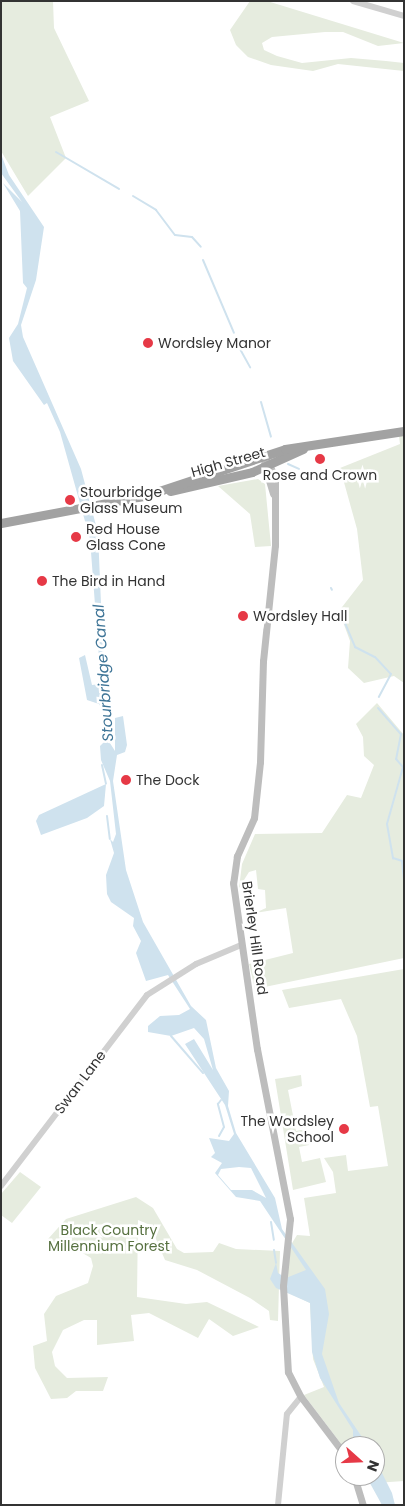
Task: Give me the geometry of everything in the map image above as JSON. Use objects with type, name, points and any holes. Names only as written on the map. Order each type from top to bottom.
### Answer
[{"type":"highway","name":"High Street","points":[[151,494],[265,457],[310,446],[404,431]]},
{"type":"highway","name":"High Street","points":[[1,523],[80,510],[268,466],[310,446]]},
{"type":"main road","points":[[265,457],[268,466]]},
{"type":"main road","name":"Brierley Hill Road","points":[[268,466],[275,499],[257,802],[237,856],[233,883],[241,945],[290,1232],[286,1245],[288,1372],[300,1397]]},
{"type":"main road","points":[[300,1397],[335,1442]]},
{"type":"main road","points":[[357,1486],[363,1505]]},
{"type":"street","points":[[353,1],[404,16]]},
{"type":"street","name":"Swan Lane","points":[[1,1186],[131,1013],[163,982],[241,945]]},
{"type":"street","points":[[278,1505],[287,1414],[300,1397]]},
{"type":"green space","points":[[1,1],[53,1],[54,28],[89,101],[50,117],[66,158],[28,196],[1,151]]},
{"type":"green space","points":[[250,1],[267,1],[404,43],[378,46],[343,32],[325,32],[272,37],[262,43],[264,50],[277,56],[302,63],[351,58],[404,63],[404,71],[338,64],[313,71],[271,65],[248,57],[236,45],[230,30]]},
{"type":"green space","points":[[404,435],[404,683],[394,676],[364,683],[348,668],[350,641],[339,611],[363,580],[357,529],[340,468],[400,444],[399,436]]},
{"type":"green space","points":[[258,479],[265,484],[271,546],[255,547],[250,514],[218,486]]},
{"type":"green space","points":[[377,703],[404,735],[404,958],[255,989],[249,964],[293,953],[286,908],[255,913],[266,908],[265,890],[258,889],[256,870],[249,872],[239,888],[242,864],[255,834],[322,833],[347,795],[361,798],[374,765],[364,756],[363,737],[356,724]]},
{"type":"green space","points":[[404,969],[404,1481],[385,1482],[385,1436],[335,1436],[304,1395],[324,1387],[313,1359],[310,1303],[287,1292],[289,1248],[297,1235],[310,1236],[304,1198],[336,1193],[333,1172],[324,1158],[346,1155],[348,1171],[388,1166],[378,1106],[370,1107],[357,1036],[341,999],[289,1008],[282,990]]},
{"type":"green space","points":[[301,1075],[302,1086],[288,1090],[296,1131],[307,1129],[309,1145],[299,1147],[302,1162],[320,1158],[326,1182],[293,1190],[275,1079]]},
{"type":"green space","points":[[20,1172],[41,1187],[12,1223],[1,1215],[1,1194]]},
{"type":"green space","name":"Black Country Millennium Forest","points":[[136,1197],[153,1208],[177,1249],[184,1253],[213,1252],[219,1243],[236,1249],[280,1251],[278,1321],[270,1320],[269,1311],[250,1298],[197,1270],[165,1260],[150,1225],[138,1220],[137,1297],[186,1304],[207,1302],[259,1327],[233,1336],[209,1319],[198,1338],[149,1313],[131,1315],[134,1341],[97,1345],[97,1320],[84,1320],[63,1330],[52,1352],[55,1366],[67,1378],[108,1377],[103,1391],[76,1391],[67,1398],[51,1399],[35,1368],[33,1346],[47,1341],[44,1314],[56,1296],[88,1283],[93,1266],[91,1258],[74,1248],[53,1246],[48,1239],[66,1219]]},
{"type":"water","name":"Stourbridge Canal","points":[[1,154],[9,175],[44,227],[36,280],[21,325],[23,337],[81,469],[98,533],[104,674],[110,701],[106,711],[108,740],[115,751],[115,718],[123,716],[127,745],[125,752],[117,755],[113,781],[126,870],[143,922],[191,1006],[206,1020],[216,1068],[229,1091],[228,1106],[236,1133],[275,1198],[282,1229],[325,1289],[329,1314],[322,1354],[339,1403],[361,1436],[353,1436],[353,1430],[320,1378],[312,1352],[310,1303],[276,1288],[270,1279],[276,1263],[278,1273],[286,1278],[306,1270],[260,1201],[236,1197],[215,1173],[222,1163],[211,1157],[215,1153],[209,1138],[229,1141],[234,1134],[225,1105],[185,1044],[194,1039],[213,1070],[204,1039],[194,1028],[171,1036],[148,1032],[148,1026],[160,1016],[179,1015],[190,1009],[168,975],[146,981],[136,953],[141,941],[133,926],[134,918],[111,902],[107,894],[106,875],[114,853],[110,839],[113,842],[116,834],[110,781],[101,760],[100,746],[106,740],[104,712],[99,704],[87,700],[79,658],[85,655],[92,685],[101,684],[90,539],[60,432],[47,403],[44,405],[13,361],[9,338],[18,324],[27,288],[23,283],[20,211],[3,183],[22,202],[1,173]],"holes":[[[251,1168],[266,1198],[252,1190],[231,1190],[218,1175],[221,1169]]]},
{"type":"water","points":[[106,784],[104,806],[87,818],[41,835],[36,821],[39,815]]},
{"type":"water","points":[[385,1479],[392,1493],[395,1505],[382,1505],[372,1486],[385,1486]]},
{"type":"waterway","points":[[56,152],[119,189]]},
{"type":"waterway","points":[[133,196],[156,210],[175,235],[192,237],[201,247]]},
{"type":"waterway","points":[[203,260],[234,333]]},
{"type":"waterway","points":[[240,349],[250,367]]},
{"type":"waterway","points":[[261,402],[271,437]]},
{"type":"waterway","points":[[288,464],[299,469]]},
{"type":"waterway","points":[[342,616],[355,647],[375,657],[391,674],[379,697]]},
{"type":"waterway","points":[[378,708],[401,734],[396,759],[403,767],[387,824],[393,858],[402,861],[404,880]]},
{"type":"waterway","points":[[102,765],[106,784]]},
{"type":"waterway","points":[[107,816],[110,839]]},
{"type":"waterway","points":[[171,1036],[203,1073]]},
{"type":"waterway","points":[[219,1136],[224,1127],[218,1104],[221,1100]]},
{"type":"waterway","points":[[271,1222],[274,1240]]},
{"type":"waterway","points":[[274,1250],[276,1263]]},
{"type":"place","name":"Wordsley Manor","points":[[148,343]]},
{"type":"place","name":"Rose and Crown","points":[[320,459]]},
{"type":"place","name":"Stourbridge Glass Museum","points":[[70,500]]},
{"type":"place","name":"Red House Glass Cone","points":[[76,537]]},
{"type":"place","name":"The Bird in Hand","points":[[42,581]]},
{"type":"place","name":"Wordsley Hall","points":[[243,616]]},
{"type":"place","name":"The Dock","points":[[126,780]]},
{"type":"place","name":"The Wordsley School","points":[[344,1129]]}]
